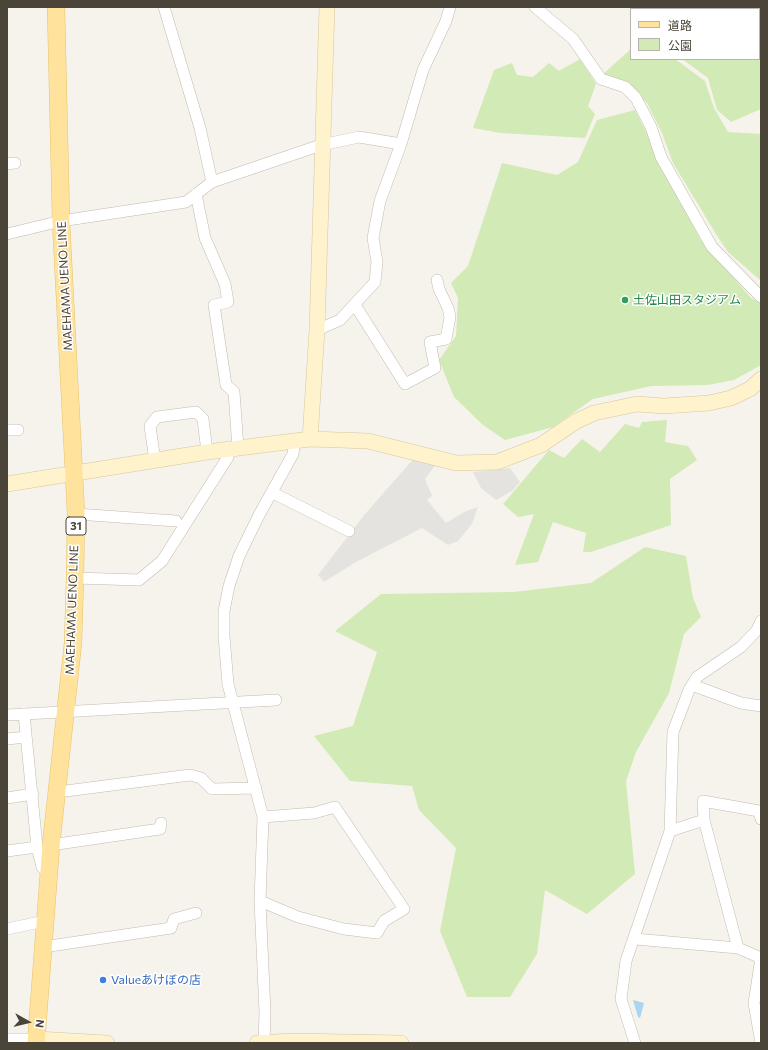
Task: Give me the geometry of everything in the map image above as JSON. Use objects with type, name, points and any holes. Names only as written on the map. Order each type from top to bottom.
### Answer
[{"type":"main road","name":"MAEHAMA UENO LINE","points":[[36,1041],[49,874],[44,846],[58,792],[73,643],[75,578],[76,514],[61,221],[56,7]]},
{"type":"street","points":[[164,7],[200,128],[212,182]]},
{"type":"street","points":[[310,439],[317,330],[321,145],[327,7]]},
{"type":"street","points":[[317,330],[340,320],[376,282],[377,262],[373,238],[380,201],[400,144],[423,70],[446,21],[450,7]]},
{"type":"street","points":[[535,7],[573,39],[601,79],[625,87],[636,98],[651,127],[661,158],[712,247],[761,297]]},
{"type":"street","points":[[7,234],[61,221],[186,202],[212,182],[321,145],[359,137],[400,144]]},
{"type":"street","points":[[75,578],[139,580],[162,561],[232,449],[234,392],[226,385],[214,305],[228,302],[225,284],[205,238],[196,194]]},
{"type":"street","points":[[354,305],[405,384],[435,368],[430,342],[446,339],[450,317],[448,308],[438,289],[437,280]]},
{"type":"street","points":[[7,484],[208,452],[310,439],[368,441],[456,463],[497,462],[541,445],[575,422],[594,413],[637,404],[664,406],[709,403],[731,398],[750,389],[761,379]]},
{"type":"street","points":[[155,461],[150,426],[158,417],[196,412],[203,419],[208,452]]},
{"type":"street","points":[[295,441],[293,454],[273,493],[259,515],[239,556],[229,586],[224,611],[224,636],[228,684],[262,816],[260,901],[265,1013],[260,1042],[399,1043]]},
{"type":"street","points":[[273,493],[349,531]]},
{"type":"street","points":[[76,514],[176,521]]},
{"type":"street","points":[[634,1043],[621,999],[626,961],[635,939],[670,831],[673,732],[697,676],[741,647],[757,630],[761,622]]},
{"type":"street","points":[[692,685],[741,703],[761,706]]},
{"type":"street","points":[[7,715],[233,701],[276,700]]},
{"type":"street","points":[[24,714],[33,794],[44,846]]},
{"type":"street","points":[[7,739],[26,737]]},
{"type":"street","points":[[58,792],[190,775],[201,778],[212,789],[256,788]]},
{"type":"street","points":[[7,798],[33,794]]},
{"type":"street","points":[[738,948],[704,820],[704,800],[759,811],[761,819]]},
{"type":"street","points":[[260,901],[298,917],[344,929],[378,933],[384,921],[404,909],[335,806],[314,813],[262,816]]},
{"type":"street","points":[[670,831],[704,820]]},
{"type":"street","points":[[7,851],[160,829],[161,823]]},
{"type":"street","points":[[43,947],[171,928],[174,919],[196,913]]},
{"type":"street","points":[[7,928],[45,922]]},
{"type":"street","points":[[635,939],[738,948],[761,958],[754,1003],[760,1043]]},
{"type":"street","points":[[7,1039],[107,1043]]},
{"type":"green space","points":[[761,7],[761,109],[731,122],[717,110],[708,78],[683,60],[760,60],[760,8],[670,8]]},
{"type":"green space","points":[[630,50],[630,60],[676,60],[705,81],[714,108],[728,132],[761,134],[761,281],[728,252],[716,234],[673,163],[662,133],[647,103],[626,82],[603,74]]},
{"type":"green space","points":[[580,59],[596,84],[588,106],[595,114],[585,138],[501,133],[473,128],[494,70],[512,63],[517,75],[533,77],[549,63],[559,71]]},
{"type":"green space","points":[[635,110],[700,239],[751,298],[761,303],[761,365],[734,380],[708,385],[651,386],[593,399],[553,427],[505,440],[483,425],[454,397],[439,360],[456,336],[458,298],[451,283],[468,266],[502,163],[557,175],[578,162],[597,120]]},
{"type":"green space","points":[[667,420],[665,442],[688,446],[697,460],[670,479],[671,525],[591,552],[583,552],[586,533],[553,522],[538,562],[515,565],[534,514],[518,517],[503,504],[549,450],[564,458],[582,439],[600,452],[625,424],[639,428],[642,422]]},
{"type":"green space","points":[[645,547],[686,556],[693,598],[701,617],[684,634],[669,693],[636,752],[626,781],[635,874],[587,914],[545,890],[537,954],[510,997],[467,997],[440,931],[456,848],[419,810],[412,786],[350,781],[314,736],[353,726],[377,652],[335,631],[381,594],[513,592],[591,583]]},
{"type":"shaded area","points":[[416,456],[436,464],[425,479],[432,496],[427,500],[446,523],[466,511],[478,507],[472,524],[458,541],[448,545],[422,528],[356,562],[324,582],[318,575],[365,514]]},
{"type":"shaded area","points":[[510,468],[520,482],[512,491],[496,500],[481,488],[473,472]]},
{"type":"water","points":[[633,1000],[644,1003],[640,1018],[638,1017]]},
{"type":"place","name":"土佐山田スタジアム","points":[[625,300]]},
{"type":"place","name":"Valueあけぼの店","points":[[103,980]]}]
